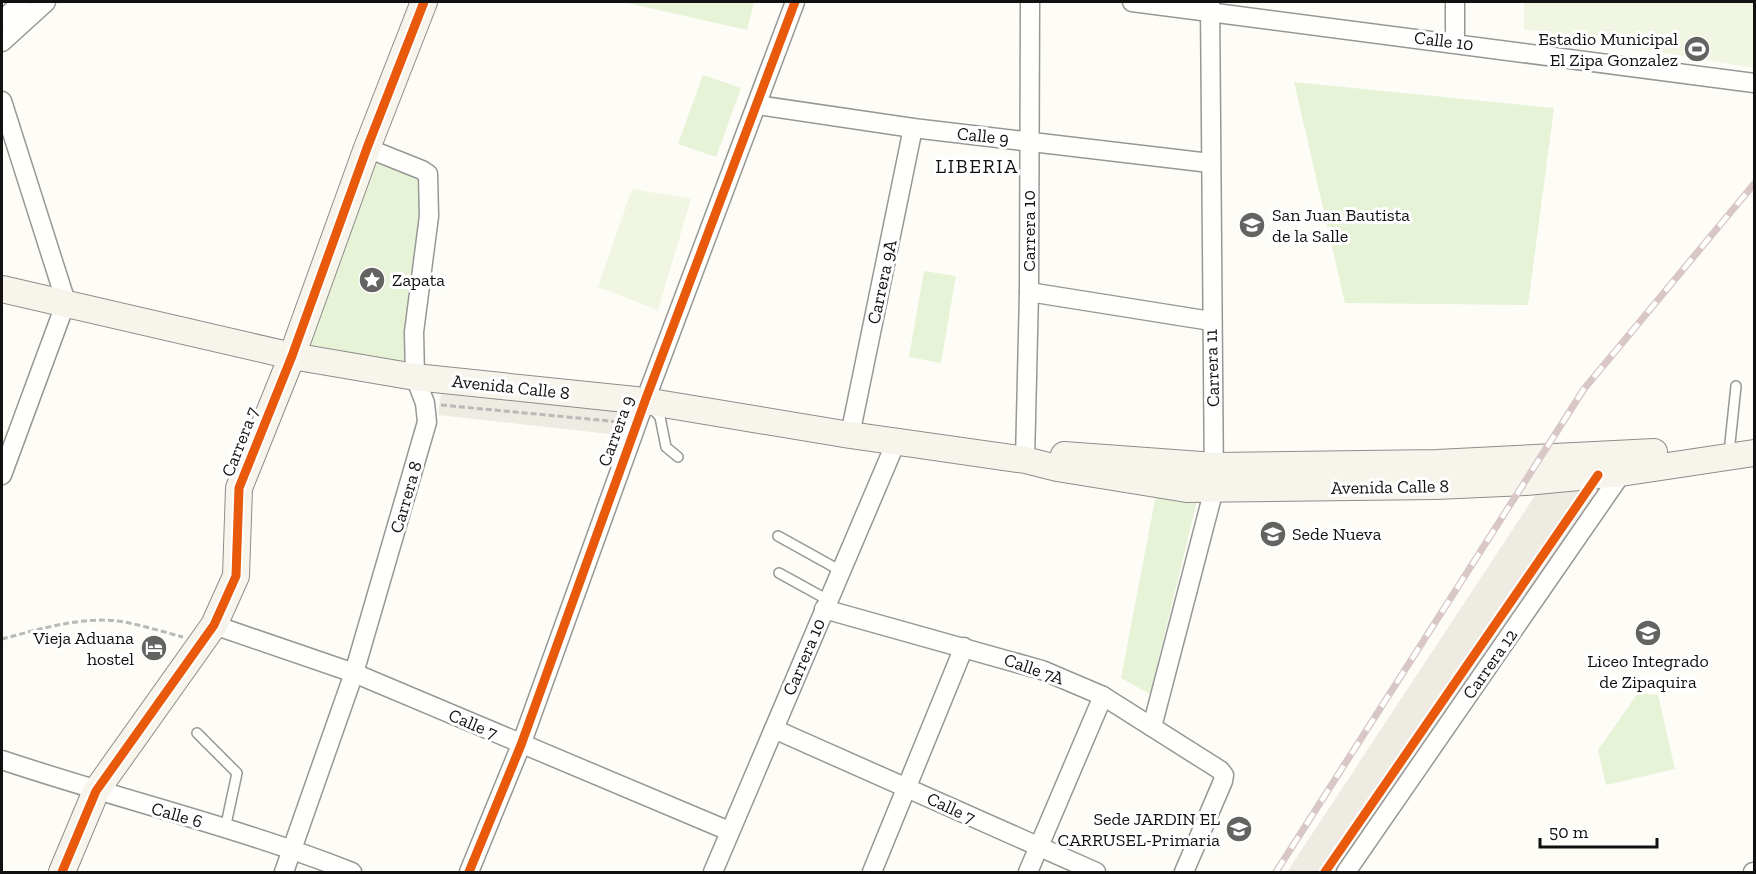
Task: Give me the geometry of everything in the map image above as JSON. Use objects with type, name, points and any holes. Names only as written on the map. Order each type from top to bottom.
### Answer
[{"type":"main road","name":"Carrera 7","points":[[62,873],[96,791],[208,634],[236,576],[238,488],[292,356],[367,148],[424,2]]},
{"type":"main road","name":"Avenida Calle 8","points":[[2,288],[292,356],[416,377],[1025,460],[1059,454],[1214,478],[1437,463],[1628,464],[1755,453]]},
{"type":"main road","name":"Avenida Calle 8","points":[[1628,464],[1742,441]]},
{"type":"street","points":[[2,20],[22,2]]},
{"type":"street","points":[[2,42],[46,2]]},
{"type":"street","name":"Carrera 9","points":[[470,873],[521,745],[642,409],[795,2]]},
{"type":"street","name":"Carrera 10","points":[[1025,460],[1029,292],[1030,2]]},
{"type":"street","name":"Calle 10","points":[[1132,2],[1210,7],[1755,83]]},
{"type":"street","points":[[1455,2],[1455,42]]},
{"type":"street","name":"Carrera 11","points":[[1152,727],[1214,478],[1210,7]]},
{"type":"street","points":[[2,101],[66,302],[2,475]]},
{"type":"street","name":"Calle 9","points":[[757,105],[913,128],[1210,163]]},
{"type":"street","name":"Carrera 9A","points":[[850,435],[913,128]]},
{"type":"street","name":"Carrera 8","points":[[284,873],[354,673],[427,422],[425,403],[416,377],[414,332],[429,216],[428,174],[367,148]]},
{"type":"street","points":[[1029,292],[1211,321]]},
{"type":"street","name":"Carrera 10","points":[[713,873],[896,442]]},
{"type":"street","name":"Carrera 12","points":[[1354,870],[1628,464]]},
{"type":"street","name":"Calle 7A","points":[[826,604],[1042,670],[1103,696],[1224,775],[1184,873]]},
{"type":"street","name":"Calle 7","points":[[208,634],[354,673],[729,831]]},
{"type":"street","points":[[873,873],[964,646]]},
{"type":"street","points":[[1028,873],[1103,696]]},
{"type":"street","name":"Calle 7","points":[[774,729],[1096,873]]},
{"type":"street","name":"Calle 6","points":[[2,760],[96,791],[293,849],[352,873]]},
{"type":"lane","points":[[1736,386],[1742,441]]},
{"type":"lane","points":[[642,409],[660,417],[666,447],[678,457]]},
{"type":"lane","points":[[778,536],[841,571]]},
{"type":"lane","points":[[779,573],[826,604]]},
{"type":"lane","points":[[197,733],[237,773],[225,829]]},
{"type":"path","points":[[425,403],[624,423],[642,409]]},
{"type":"path","points":[[2,639],[43,628],[94,620],[208,634]]},
{"type":"green space","points":[[623,2],[754,2],[747,30]]},
{"type":"green space","name":"Estadio Municipal El Zipa Gonzalez","points":[[1524,2],[1754,2],[1754,68],[1524,29]]},
{"type":"green space","points":[[703,75],[741,88],[716,157],[678,144]]},
{"type":"green space","points":[[1294,82],[1554,108],[1528,305],[1345,303]]},
{"type":"green space","points":[[367,157],[425,175],[411,371],[294,348]]},
{"type":"green space","points":[[632,189],[691,199],[658,310],[598,287]]},
{"type":"green space","points":[[924,271],[956,276],[941,363],[909,357]]},
{"type":"green space","points":[[1156,495],[1197,501],[1150,694],[1121,678]]},
{"type":"green space","points":[[1638,693],[1658,695],[1675,769],[1606,785],[1598,750]]},
{"type":"shaded area","points":[[441,394],[615,410],[624,423],[619,435],[438,415]]},
{"type":"shaded area","points":[[1591,485],[1593,499],[1335,872],[1287,872],[1538,491]]},
{"type":"railway","points":[[1276,872],[1584,389],[1754,184]]},
{"type":"cycle path","points":[[62,872],[96,791],[214,625],[236,576],[239,488],[292,356],[367,148],[424,2]]},
{"type":"cycle path","points":[[469,872],[521,745],[645,401],[795,2]]},
{"type":"cycle path","points":[[1325,872],[1598,475]]},
{"type":"place","name":"Estadio Municipal El Zipa Gonzalez","points":[[1697,49]]},
{"type":"place","name":"San Juan Bautista de la Salle","points":[[1252,225]]},
{"type":"place","name":"Zapata","points":[[372,280]]},
{"type":"place","name":"Sede Nueva","points":[[1273,534]]},
{"type":"place","name":"Liceo Integrado de Zipaquira","points":[[1648,633]]},
{"type":"place","name":"Vieja Aduana hostel","points":[[154,648]]},
{"type":"place","name":"Sede JARDIN EL CARRUSEL-Primaria","points":[[1239,829]]},
{"type":"district","name":"LIBERIA","points":[[977,166]]}]
